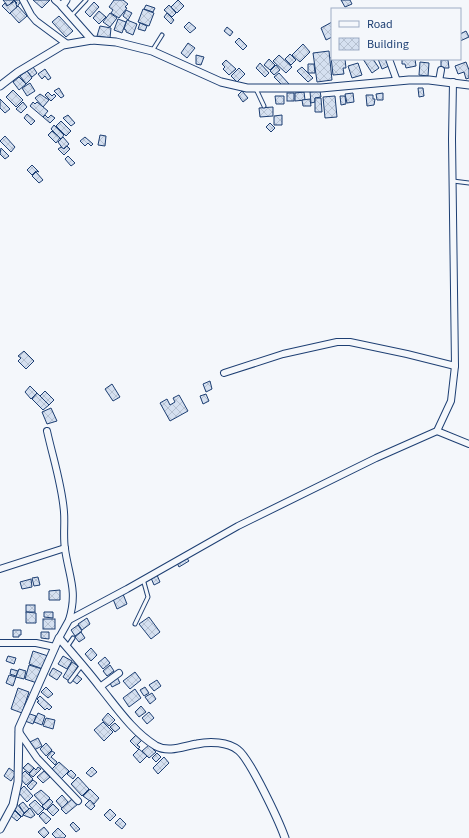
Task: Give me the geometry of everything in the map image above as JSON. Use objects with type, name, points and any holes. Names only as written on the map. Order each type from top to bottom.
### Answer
[{"type":"street","points":[[23,0],[31,15],[36,20],[67,44]]},
{"type":"street","points":[[55,0],[92,40]]},
{"type":"street","points":[[62,6],[66,0]]},
{"type":"street","points":[[0,86],[7,80],[67,44],[92,40],[116,42],[152,52],[221,82],[247,88],[321,88],[397,82],[439,81],[469,85]]},
{"type":"street","points":[[389,60],[397,82]]},
{"type":"street","points":[[439,81],[441,70]]},
{"type":"street","points":[[69,620],[127,590],[143,579],[238,526],[328,481],[437,431],[451,401],[455,366],[453,82]]},
{"type":"street","points":[[224,373],[283,354],[337,342],[350,342],[455,366]]},
{"type":"street","points":[[0,829],[13,805],[18,776],[19,732],[22,720],[59,638],[69,620],[74,604],[74,589],[65,548],[64,512],[61,489],[47,431]]},
{"type":"street","points":[[437,431],[469,444]]},
{"type":"street","points":[[0,569],[65,548]]},
{"type":"street","points":[[59,638],[130,724],[157,746],[170,750],[200,743],[210,743],[231,746],[239,751],[244,756],[262,789],[285,838]]},
{"type":"street","points":[[0,643],[36,643],[55,647]]},
{"type":"street","points":[[100,687],[119,673]]},
{"type":"street","points":[[19,732],[36,758],[78,801]]},
{"type":"lane","points":[[71,16],[86,0]]},
{"type":"lane","points":[[152,52],[162,35]]},
{"type":"lane","points":[[7,80],[16,68]]},
{"type":"lane","points":[[256,89],[264,106]]},
{"type":"lane","points":[[453,181],[469,182]]},
{"type":"lane","points":[[135,624],[148,597],[143,579]]},
{"type":"lane","points":[[67,647],[73,638]]},
{"type":"lane","points":[[70,681],[82,666]]},
{"type":"building","points":[[3,0],[14,0],[8,6]]},
{"type":"building","points":[[14,0],[21,1],[17,7],[15,5],[17,3]]},
{"type":"building","points":[[33,0],[50,0],[42,8]]},
{"type":"building","points":[[114,0],[123,0],[128,4],[125,7],[127,8],[119,18],[111,13],[113,10],[109,7]]},
{"type":"building","points":[[178,0],[184,6],[177,13],[171,7]]},
{"type":"building","points":[[341,0],[350,0],[352,4],[345,7]]},
{"type":"building","points":[[15,1],[17,7],[10,14],[2,6],[5,3],[7,6]]},
{"type":"building","points":[[94,2],[99,7],[90,17],[85,12]]},
{"type":"building","points":[[146,5],[155,8],[153,12],[144,9]]},
{"type":"building","points":[[169,5],[176,13],[172,17],[164,10]]},
{"type":"building","points":[[18,6],[27,16],[19,23],[10,13]]},
{"type":"building","points":[[143,9],[154,13],[149,26],[138,22]]},
{"type":"building","points":[[126,10],[132,13],[128,20],[123,16]]},
{"type":"building","points":[[99,11],[106,17],[99,24],[93,18]]},
{"type":"building","points":[[110,13],[117,18],[110,27],[103,22]]},
{"type":"building","points":[[167,13],[174,20],[171,24],[164,17]]},
{"type":"building","points":[[59,16],[73,31],[66,37],[52,22]]},
{"type":"building","points":[[118,19],[126,22],[122,33],[114,30]]},
{"type":"building","points":[[127,20],[137,24],[133,35],[126,32],[124,29]]},
{"type":"building","points":[[189,22],[196,28],[190,33],[184,27]]},
{"type":"building","points":[[140,23],[147,26],[145,31],[138,29]]},
{"type":"building","points":[[331,23],[331,38],[326,40],[321,28]]},
{"type":"building","points":[[100,26],[111,28],[110,38],[97,36]]},
{"type":"building","points":[[227,27],[233,32],[230,36],[224,31]]},
{"type":"building","points":[[466,31],[469,37],[461,41],[461,34]]},
{"type":"building","points":[[239,38],[247,46],[243,50],[235,42]]},
{"type":"building","points":[[188,43],[195,48],[187,58],[181,53]]},
{"type":"building","points":[[303,44],[310,52],[300,62],[292,55]]},
{"type":"building","points":[[329,51],[332,80],[317,82],[313,53]]},
{"type":"building","points":[[290,54],[296,60],[291,65],[285,59]]},
{"type":"building","points":[[196,55],[204,57],[201,65],[196,64]]},
{"type":"building","points":[[279,55],[292,67],[286,73],[273,61]]},
{"type":"building","points":[[269,59],[275,65],[270,70],[264,65]]},
{"type":"building","points":[[226,60],[236,69],[229,75],[223,69],[225,67],[222,64]]},
{"type":"building","points":[[331,60],[345,60],[346,68],[343,68],[344,74],[333,75]]},
{"type":"building","points":[[364,60],[374,60],[379,68],[372,73]]},
{"type":"building","points":[[378,60],[386,60],[389,66],[382,69]]},
{"type":"building","points":[[402,60],[415,60],[416,66],[406,68],[405,64],[402,64]]},
{"type":"building","points":[[441,60],[448,60],[449,68],[441,68]]},
{"type":"building","points":[[420,62],[429,63],[428,76],[419,75]]},
{"type":"building","points":[[466,62],[469,70],[469,78],[466,79],[464,72],[458,74],[455,66]]},
{"type":"building","points":[[260,63],[269,73],[265,77],[256,68]]},
{"type":"building","points":[[358,63],[362,75],[352,78],[348,66]]},
{"type":"building","points":[[308,64],[314,64],[315,73],[308,73]]},
{"type":"building","points":[[276,65],[280,70],[274,75],[270,71]]},
{"type":"building","points":[[33,67],[37,73],[32,77],[27,71]]},
{"type":"building","points":[[302,67],[313,78],[308,82],[297,71]]},
{"type":"building","points":[[239,68],[245,74],[237,82],[231,76]]},
{"type":"building","points":[[45,69],[51,78],[48,80],[45,76],[42,79],[38,74]]},
{"type":"building","points":[[27,71],[32,78],[26,84],[20,76]]},
{"type":"building","points":[[279,73],[289,84],[285,88],[274,77]]},
{"type":"building","points":[[19,77],[26,84],[19,90],[13,82]]},
{"type":"building","points":[[30,83],[35,91],[27,96],[22,88]]},
{"type":"building","points":[[59,88],[64,96],[61,98],[54,91]]},
{"type":"building","points":[[418,88],[423,88],[424,96],[419,97]]},
{"type":"building","points":[[13,90],[23,100],[16,107],[6,97]]},
{"type":"building","points":[[242,91],[248,98],[243,102],[238,95]]},
{"type":"building","points":[[320,91],[321,97],[315,98],[315,102],[311,103],[310,92]]},
{"type":"building","points":[[48,92],[52,96],[54,94],[56,96],[51,101],[45,95]]},
{"type":"building","points":[[304,92],[305,100],[295,101],[295,93]]},
{"type":"building","points":[[287,93],[294,93],[294,101],[287,101]]},
{"type":"building","points":[[353,93],[354,102],[347,103],[345,94]]},
{"type":"building","points":[[383,93],[383,100],[377,100],[376,94]]},
{"type":"building","points":[[40,94],[49,100],[43,107],[35,98]]},
{"type":"building","points":[[366,95],[373,95],[373,99],[375,99],[374,105],[367,106]]},
{"type":"building","points":[[275,96],[284,96],[284,104],[276,104]]},
{"type":"building","points":[[335,96],[337,117],[325,118],[323,97]]},
{"type":"building","points":[[340,96],[345,96],[346,104],[341,105]]},
{"type":"building","points":[[315,98],[321,98],[322,112],[315,112]]},
{"type":"building","points":[[0,99],[10,109],[5,113],[0,108]]},
{"type":"building","points":[[310,99],[311,106],[303,106],[302,100]]},
{"type":"building","points":[[23,102],[27,107],[21,113],[16,109]]},
{"type":"building","points":[[33,102],[35,104],[37,102],[48,111],[43,117],[30,106]]},
{"type":"building","points":[[273,107],[273,116],[260,117],[259,108]]},
{"type":"building","points":[[27,114],[35,121],[31,125],[24,118]]},
{"type":"building","points":[[45,115],[48,118],[51,115],[55,118],[50,123],[43,117]]},
{"type":"building","points":[[68,115],[75,123],[71,126],[63,118]]},
{"type":"building","points":[[282,115],[282,125],[274,125],[274,116]]},
{"type":"building","points":[[61,121],[71,131],[66,136],[56,126]]},
{"type":"building","points":[[270,123],[275,128],[271,132],[266,127]]},
{"type":"building","points":[[54,125],[64,135],[61,139],[51,129]]},
{"type":"building","points":[[52,131],[60,138],[56,143],[48,135]]},
{"type":"building","points":[[100,135],[106,136],[105,146],[98,145]]},
{"type":"building","points":[[5,136],[15,147],[11,152],[0,141]]},
{"type":"building","points":[[63,137],[69,144],[63,149],[58,142]]},
{"type":"building","points":[[85,137],[93,144],[91,146],[88,143],[85,146],[80,141]]},
{"type":"building","points":[[67,146],[70,149],[64,155],[58,149],[61,147],[64,149]]},
{"type":"building","points":[[1,148],[9,156],[5,159],[0,154]]},
{"type":"building","points":[[68,156],[75,163],[71,166],[65,159]]},
{"type":"building","points":[[32,165],[39,172],[36,171],[32,175],[27,170]]},
{"type":"building","points":[[36,172],[43,180],[39,183],[32,176]]},
{"type":"building","points":[[24,351],[34,361],[26,369],[18,361],[21,358],[18,356]]},
{"type":"building","points":[[210,381],[212,389],[206,392],[203,384]]},
{"type":"building","points":[[112,384],[120,397],[113,401],[105,389]]},
{"type":"building","points":[[30,386],[37,393],[31,399],[25,392]]},
{"type":"building","points":[[45,391],[54,400],[49,405],[40,396]]},
{"type":"building","points":[[37,393],[49,405],[43,410],[32,399]]},
{"type":"building","points":[[206,394],[209,401],[203,404],[200,396]]},
{"type":"building","points":[[179,395],[188,411],[170,421],[160,403],[167,399],[170,405],[175,402],[173,398]]},
{"type":"building","points":[[51,408],[57,421],[47,424],[42,412]]},
{"type":"building","points":[[186,557],[189,561],[179,567],[177,563]]},
{"type":"building","points":[[157,575],[160,582],[154,585],[151,578]]},
{"type":"building","points":[[38,577],[40,585],[34,586],[32,578]]},
{"type":"building","points":[[31,579],[32,587],[22,589],[20,582]]},
{"type":"building","points":[[60,590],[60,600],[49,600],[49,591]]},
{"type":"building","points":[[123,594],[127,604],[117,609],[113,599]]},
{"type":"building","points":[[26,605],[35,605],[35,612],[26,612]]},
{"type":"building","points":[[26,612],[36,613],[36,623],[26,623]]},
{"type":"building","points":[[44,612],[53,612],[53,618],[44,617]]},
{"type":"building","points":[[149,617],[160,632],[151,639],[139,624]]},
{"type":"building","points":[[87,618],[90,624],[82,630],[78,624]]},
{"type":"building","points":[[43,619],[55,619],[55,629],[43,629]]},
{"type":"building","points":[[78,625],[82,631],[75,636],[71,630]]},
{"type":"building","points":[[13,630],[21,630],[21,635],[19,635],[19,637],[13,637]]},
{"type":"building","points":[[41,632],[49,632],[49,639],[41,638]]},
{"type":"building","points":[[81,632],[85,638],[79,642],[75,637]]},
{"type":"building","points":[[91,648],[97,655],[91,661],[85,654]]},
{"type":"building","points":[[33,651],[48,656],[43,669],[29,664]]},
{"type":"building","points":[[8,656],[16,658],[14,664],[6,661]]},
{"type":"building","points":[[63,656],[72,661],[67,669],[58,664]]},
{"type":"building","points":[[105,657],[110,663],[103,669],[98,663]]},
{"type":"building","points":[[72,662],[78,666],[69,681],[63,677]]},
{"type":"building","points":[[29,665],[42,669],[37,683],[25,679]]},
{"type":"building","points":[[110,665],[114,671],[107,676],[103,671]]},
{"type":"building","points":[[53,668],[62,673],[57,680],[49,675]]},
{"type":"building","points":[[11,669],[18,671],[16,676],[10,674]]},
{"type":"building","points":[[19,669],[26,671],[24,679],[16,677]]},
{"type":"building","points":[[135,672],[141,680],[130,689],[123,681]]},
{"type":"building","points":[[9,675],[16,677],[13,686],[6,683]]},
{"type":"building","points":[[77,675],[82,679],[77,684],[72,680]]},
{"type":"building","points":[[117,677],[120,683],[112,687],[109,681]]},
{"type":"building","points":[[157,680],[161,686],[154,691],[149,685]]},
{"type":"building","points":[[46,687],[53,694],[48,698],[41,692]]},
{"type":"building","points":[[145,687],[149,693],[144,696],[140,690]]},
{"type":"building","points":[[18,688],[29,692],[22,713],[11,709]]},
{"type":"building","points":[[135,689],[141,698],[129,707],[123,698]]},
{"type":"building","points":[[152,693],[156,699],[150,704],[145,697]]},
{"type":"building","points":[[40,696],[52,707],[49,710],[47,708],[45,710],[37,702],[39,701],[37,699]]},
{"type":"building","points":[[141,706],[146,712],[139,717],[135,712]]},
{"type":"building","points":[[149,712],[154,718],[147,724],[142,718]]},
{"type":"building","points":[[27,713],[36,716],[33,724],[25,721]]},
{"type":"building","points":[[38,713],[45,716],[42,725],[34,722]]},
{"type":"building","points":[[108,713],[115,720],[109,726],[102,720]]},
{"type":"building","points":[[46,718],[55,720],[53,729],[43,726]]},
{"type":"building","points":[[103,722],[113,732],[104,741],[94,730]]},
{"type":"building","points":[[115,723],[120,728],[115,732],[110,727]]},
{"type":"building","points":[[137,734],[143,739],[137,745],[140,747],[138,749],[130,741]]},
{"type":"building","points":[[38,738],[42,746],[34,750],[30,742]]},
{"type":"building","points":[[46,743],[52,750],[46,756],[40,749]]},
{"type":"building","points":[[149,745],[156,752],[149,758],[142,751]]},
{"type":"building","points":[[139,749],[147,756],[140,763],[133,755]]},
{"type":"building","points":[[52,751],[55,753],[51,757],[57,762],[55,765],[47,757]]},
{"type":"building","points":[[157,753],[161,757],[156,762],[152,758]]},
{"type":"building","points":[[164,757],[169,763],[158,774],[153,768]]},
{"type":"building","points":[[59,762],[69,771],[61,779],[51,770]]},
{"type":"building","points":[[28,763],[34,768],[29,773],[23,768]]},
{"type":"building","points":[[38,767],[41,769],[33,777],[29,774],[34,768],[36,770]]},
{"type":"building","points":[[92,767],[97,772],[91,777],[86,773]]},
{"type":"building","points":[[9,768],[16,773],[11,781],[4,776]]},
{"type":"building","points":[[71,770],[76,775],[73,779],[67,774]]},
{"type":"building","points":[[25,771],[33,779],[26,785],[19,777]]},
{"type":"building","points":[[44,771],[50,777],[43,783],[37,777]]},
{"type":"building","points":[[78,777],[89,789],[82,796],[71,784]]},
{"type":"building","points":[[33,780],[37,783],[31,790],[27,786]]},
{"type":"building","points":[[24,786],[33,796],[27,802],[18,792]]},
{"type":"building","points":[[90,789],[99,798],[94,804],[83,796]]},
{"type":"building","points":[[41,790],[50,798],[43,805],[34,795]]},
{"type":"building","points":[[62,795],[68,802],[62,808],[56,801]]},
{"type":"building","points":[[73,798],[78,804],[66,814],[61,809]]},
{"type":"building","points":[[50,799],[53,802],[46,810],[42,806]]},
{"type":"building","points":[[35,800],[44,809],[38,815],[29,805]]},
{"type":"building","points":[[90,800],[95,806],[91,810],[85,805]]},
{"type":"building","points":[[23,802],[29,809],[24,813],[19,805]]},
{"type":"building","points":[[17,804],[24,813],[22,817],[13,808]]},
{"type":"building","points":[[53,804],[59,810],[53,816],[47,810]]},
{"type":"building","points":[[30,808],[35,815],[31,818],[23,815]]},
{"type":"building","points":[[110,809],[116,815],[110,821],[104,815]]},
{"type":"building","points":[[15,811],[21,817],[17,821],[10,815]]},
{"type":"building","points":[[43,812],[51,819],[46,824],[39,816]]},
{"type":"building","points":[[120,818],[126,824],[122,829],[115,823]]},
{"type":"building","points":[[73,822],[80,829],[76,832],[70,825]]},
{"type":"building","points":[[44,827],[49,833],[44,838],[38,832]]},
{"type":"building","points":[[58,828],[66,836],[64,838],[56,838],[52,834]]}]
